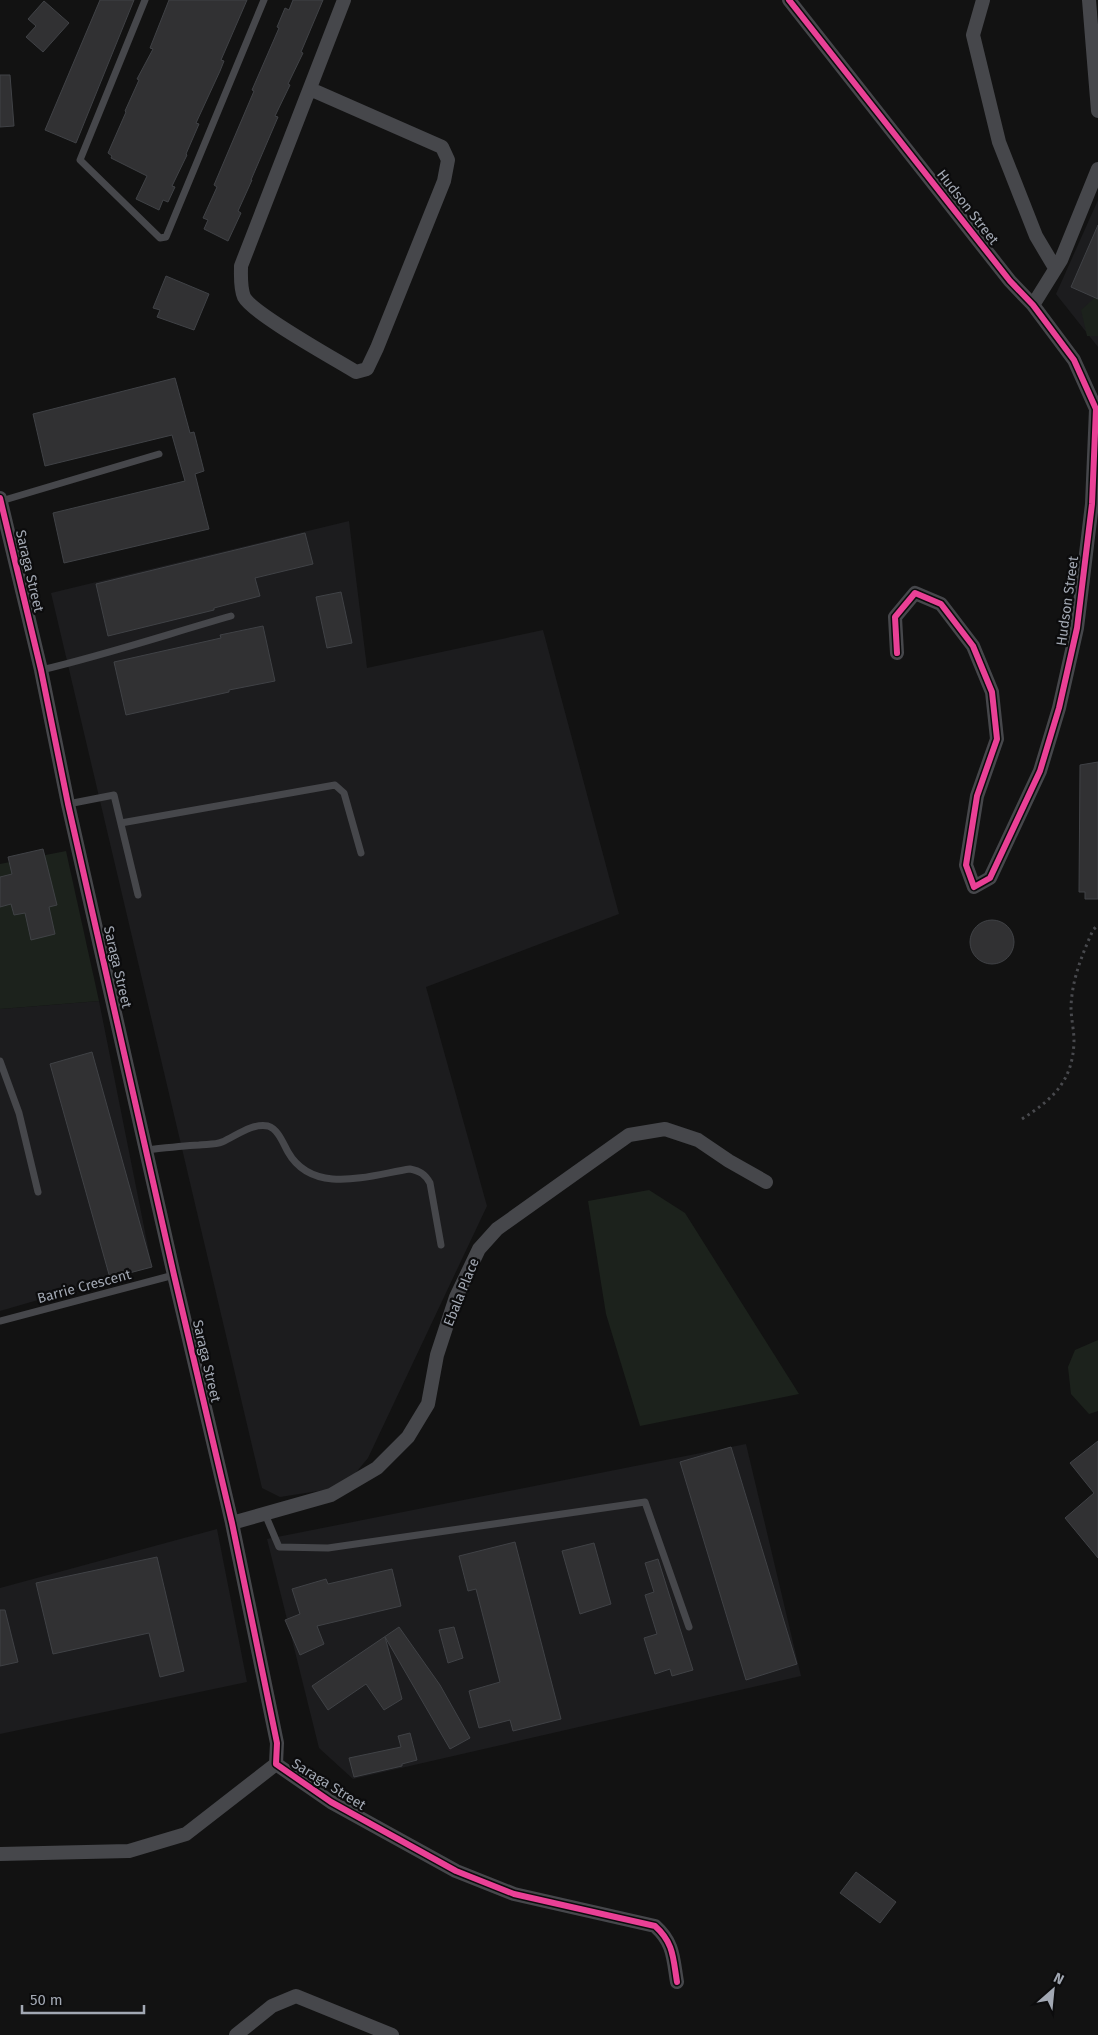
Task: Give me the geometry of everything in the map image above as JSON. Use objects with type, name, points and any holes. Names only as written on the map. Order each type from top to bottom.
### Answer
[{"type":"street","points":[[310,89],[442,147],[448,160],[444,181],[377,348],[366,369],[356,372],[261,314],[245,298],[241,286],[242,266],[344,0]]},
{"type":"street","name":"Hudson Street","points":[[789,0],[1010,281],[1033,305],[1074,360],[1096,409],[1092,504],[1077,628],[1059,708],[1040,771],[990,878],[974,887],[966,865],[977,796],[997,739],[992,692],[973,646],[941,604],[915,593],[896,617],[897,653]]},
{"type":"street","points":[[983,0],[973,35],[999,142],[1036,236],[1055,268]]},
{"type":"street","points":[[1089,0],[1098,111]]},
{"type":"street","points":[[1033,305],[1061,260],[1098,169]]},
{"type":"street","name":"Saraga Street","points":[[0,499],[41,670],[68,804],[232,1524],[277,1744],[276,1764],[331,1802],[456,1871],[514,1894],[655,1926],[672,1947],[677,1982]]},
{"type":"street","name":"Ebala Place","points":[[232,1524],[332,1495],[377,1468],[408,1437],[428,1404],[437,1355],[456,1297],[479,1249],[497,1229],[629,1135],[665,1129],[698,1140],[766,1182]]},
{"type":"street","points":[[0,1854],[130,1850],[186,1834],[276,1764]]},
{"type":"street","points":[[236,2035],[272,2006],[296,1996],[392,2035]]},
{"type":"lane","points":[[145,0],[80,160],[160,238],[166,237],[264,0]]},
{"type":"lane","points":[[0,499],[159,454]]},
{"type":"lane","points":[[41,670],[102,655],[143,641],[231,616]]},
{"type":"lane","points":[[121,823],[335,785],[344,793],[361,853]]},
{"type":"lane","points":[[68,804],[114,795],[138,895]]},
{"type":"lane","points":[[0,1061],[19,1113],[38,1192]]},
{"type":"lane","points":[[146,1150],[216,1144],[246,1130],[264,1126],[275,1130],[292,1160],[298,1166],[318,1177],[357,1179],[410,1169],[421,1172],[426,1175],[430,1183],[441,1245]]},
{"type":"lane","name":"Barrie Crescent","points":[[0,1321],[174,1275]]},
{"type":"lane","points":[[266,1514],[279,1547],[328,1548],[646,1502],[689,1627]]},
{"type":"path","points":[[1022,1119],[1044,1105],[1059,1090],[1070,1070],[1074,1042],[1071,1007],[1076,971],[1093,930],[1098,925]]},
{"type":"shaded area","points":[[1098,200],[1098,347],[1056,294]]},
{"type":"shaded area","points":[[1098,295],[1098,336],[1087,336],[1081,310]]},
{"type":"shaded area","points":[[349,521],[367,668],[543,630],[619,914],[426,987],[487,1206],[368,1458],[344,1487],[280,1497],[262,1488],[51,593]]},
{"type":"shaded area","points":[[66,851],[99,1001],[0,1009],[0,864]]},
{"type":"shaded area","points":[[99,1001],[152,1267],[0,1311],[0,1009]]},
{"type":"shaded area","points":[[649,1190],[685,1213],[799,1394],[640,1426],[606,1314],[588,1201]]},
{"type":"shaded area","points":[[1098,1340],[1098,1411],[1089,1414],[1071,1394],[1068,1367],[1075,1350]]},
{"type":"shaded area","points":[[746,1444],[801,1676],[353,1779],[319,1748],[267,1539]]},
{"type":"shaded area","points":[[217,1529],[247,1682],[0,1734],[0,1588]]},
{"type":"building","points":[[100,0],[134,0],[76,143],[45,130]]},
{"type":"building","points":[[169,0],[247,0],[221,60],[224,61],[220,71],[196,123],[199,124],[172,186],[175,187],[168,202],[163,200],[159,210],[136,199],[147,176],[111,158],[112,156],[108,153],[139,80],[137,79],[153,49],[150,48]]},
{"type":"building","points":[[293,0],[323,0],[301,52],[303,53],[288,84],[290,85],[275,116],[278,117],[238,211],[241,213],[228,241],[204,229],[208,220],[203,218],[217,187],[214,185],[254,91],[252,90],[279,28],[277,27],[285,8],[289,10]]},
{"type":"building","points":[[44,1],[69,23],[43,52],[26,37],[36,26],[28,19]]},
{"type":"building","points":[[0,75],[10,75],[14,126],[0,127]]},
{"type":"building","points":[[1098,225],[1098,299],[1071,287]]},
{"type":"building","points":[[166,276],[209,294],[194,330],[157,317],[160,310],[153,308]]},
{"type":"building","points":[[175,378],[190,433],[194,432],[204,471],[195,474],[209,529],[64,563],[53,513],[185,481],[172,435],[45,466],[33,414]]},
{"type":"building","points":[[305,533],[313,564],[255,578],[260,596],[214,608],[214,610],[108,636],[96,584]]},
{"type":"building","points":[[341,592],[352,643],[327,648],[316,597]]},
{"type":"building","points":[[263,626],[275,681],[126,715],[114,662],[221,638],[220,635]]},
{"type":"building","points":[[1098,762],[1098,899],[1085,899],[1085,892],[1079,892],[1080,765]]},
{"type":"building","points":[[43,849],[57,905],[49,907],[55,934],[31,940],[25,913],[14,915],[11,904],[0,907],[0,877],[12,874],[8,857]]},
{"type":"building","points":[[988,920],[996,920],[1008,926],[1014,942],[1008,958],[996,964],[988,964],[976,958],[970,946],[970,938],[976,926]]},
{"type":"building","points":[[92,1052],[152,1267],[110,1278],[50,1064]]},
{"type":"building","points":[[1098,1441],[1098,1558],[1065,1518],[1094,1493],[1070,1463]]},
{"type":"building","points":[[731,1447],[797,1664],[746,1680],[680,1462]]},
{"type":"building","points":[[515,1542],[561,1719],[513,1731],[510,1720],[479,1728],[469,1691],[500,1682],[476,1589],[468,1591],[459,1556]]},
{"type":"building","points":[[594,1543],[611,1604],[580,1614],[562,1551]]},
{"type":"building","points":[[157,1557],[184,1671],[160,1677],[149,1633],[53,1654],[36,1583]]},
{"type":"building","points":[[658,1559],[693,1670],[672,1676],[670,1669],[655,1674],[644,1638],[657,1634],[645,1595],[654,1592],[645,1563]]},
{"type":"building","points":[[392,1569],[401,1606],[317,1626],[324,1644],[300,1655],[285,1620],[300,1614],[292,1589],[326,1579],[328,1584]]},
{"type":"building","points":[[0,1610],[5,1610],[18,1662],[0,1666]]},
{"type":"building","points":[[399,1627],[440,1685],[470,1738],[450,1749],[385,1637],[402,1699],[384,1710],[366,1684],[328,1710],[312,1686]]},
{"type":"building","points":[[454,1627],[463,1658],[448,1663],[439,1630]]},
{"type":"building","points":[[410,1733],[417,1760],[402,1764],[402,1766],[354,1777],[349,1758],[401,1747],[398,1736]]},
{"type":"building","points":[[856,1872],[896,1902],[880,1923],[840,1893]]},
{"type":"cycle path","points":[[789,0],[1010,281],[1033,305],[1074,360],[1096,409],[1092,504],[1077,628],[1059,708],[1040,771],[990,878],[974,887],[966,865],[977,796],[997,739],[992,692],[973,646],[941,604],[915,593],[895,617],[897,653]]},
{"type":"cycle path","points":[[0,498],[41,670],[68,804],[232,1523],[277,1743],[276,1764],[331,1802],[456,1871],[514,1894],[655,1926],[666,1939],[672,1951],[677,1982]]}]
